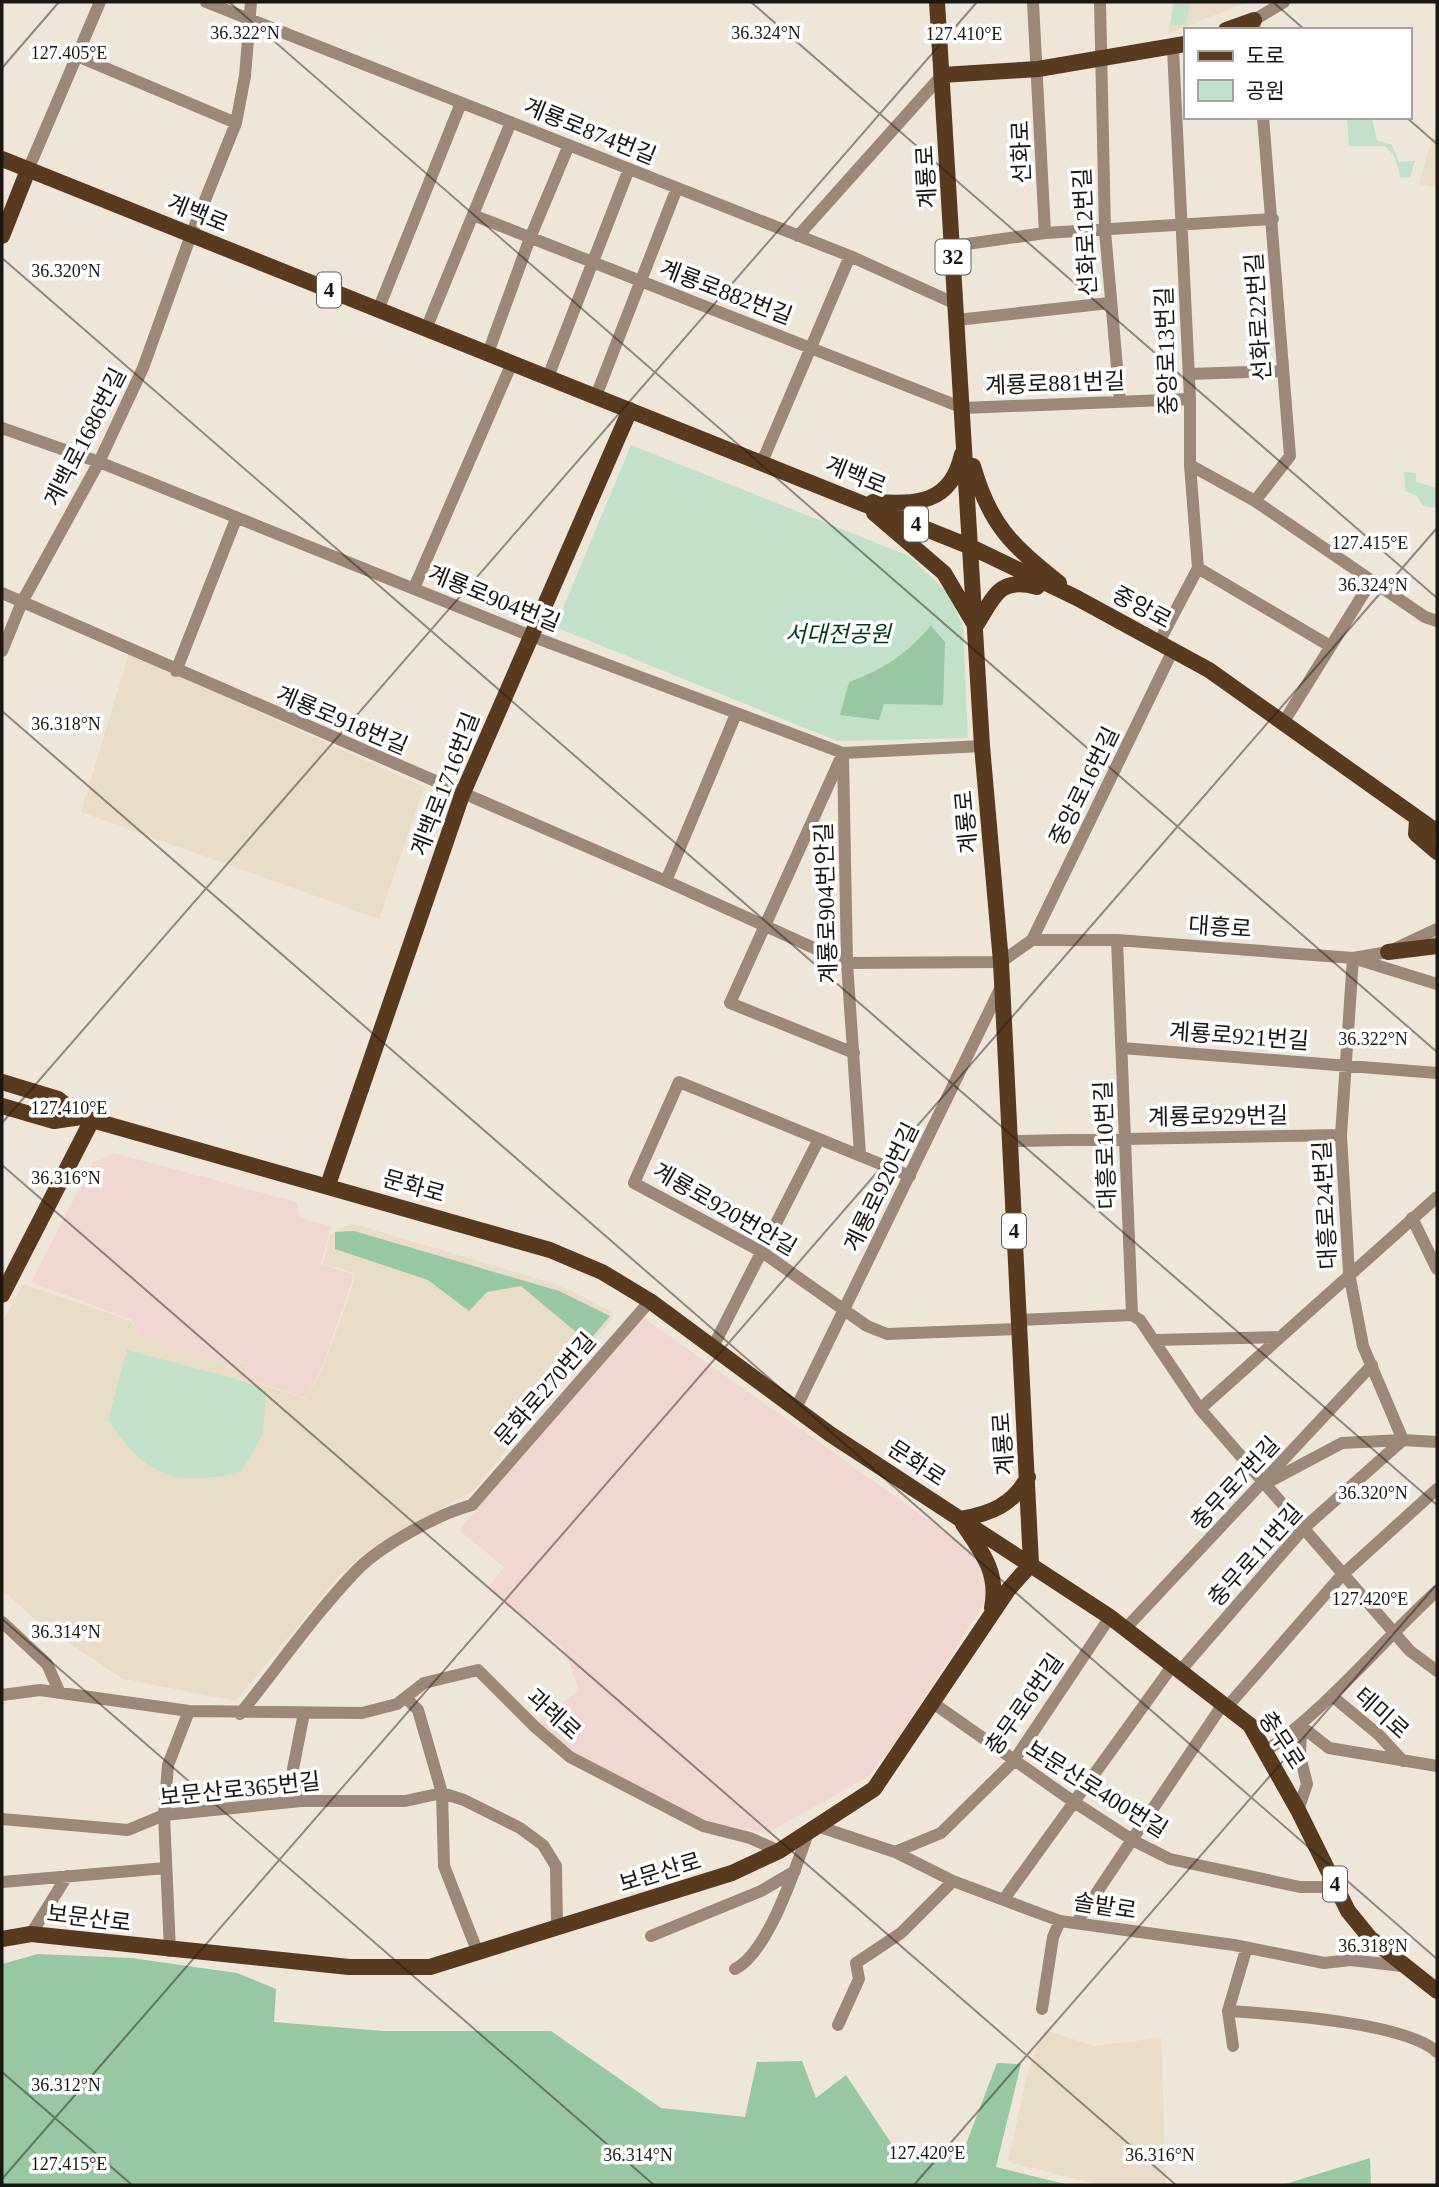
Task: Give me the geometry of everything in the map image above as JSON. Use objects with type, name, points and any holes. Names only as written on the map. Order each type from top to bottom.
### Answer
[{"type":"main road","name":"계룡로","points":[[937,2],[982,746],[1001,962],[1031,1564]]},
{"type":"main road","points":[[942,75],[1038,69],[1179,47]]},
{"type":"main road","name":"계백로","points":[[2,159],[971,547]]},
{"type":"main road","points":[[2,236],[29,170]]},
{"type":"main road","name":"계백로1716번길","points":[[328,1185],[462,795],[630,410]]},
{"type":"main road","points":[[861,501],[899,503],[930,499],[949,484],[956,473],[965,438]]},
{"type":"main road","points":[[965,438],[991,517],[1009,541],[1077,598]]},
{"type":"main road","points":[[861,501],[944,573],[975,627],[998,591],[1007,585],[1019,583],[1077,598]]},
{"type":"main road","name":"중앙로","points":[[971,547],[1077,598],[1209,670],[1437,832]]},
{"type":"main road","points":[[1417,820],[1416,834],[1437,852]]},
{"type":"main road","points":[[1388,952],[1436,933]]},
{"type":"main road","name":"문화로","points":[[2,1082],[58,1098],[87,1118],[551,1250],[602,1272],[714,1345],[797,1406],[830,1434],[1031,1564]]},
{"type":"main road","name":"문화로","points":[[2,1106],[54,1121],[87,1118]]},
{"type":"main road","points":[[2,1295],[87,1118]]},
{"type":"main road","points":[[991,1615],[996,1590],[992,1571],[960,1519],[977,1516],[1011,1501],[1028,1477]]},
{"type":"main road","name":"보문산로","points":[[2,1939],[31,1934],[170,1951],[349,1967],[430,1967],[732,1874],[779,1851],[874,1789],[1008,1590],[1031,1564]]},
{"type":"main road","name":"충무로","points":[[1031,1564],[1126,1628],[1250,1725],[1298,1810],[1348,1911],[1370,1938],[1402,1966],[1437,1991]]},
{"type":"street","points":[[29,170],[100,2]]},
{"type":"street","name":"계룡로874번길","points":[[206,2],[850,256],[956,312]]},
{"type":"street","name":"계백로1686번길","points":[[2,651],[22,602],[99,462],[143,368],[191,235],[236,123],[245,76],[251,2]]},
{"type":"street","name":"선화로","points":[[1033,2],[1045,233]]},
{"type":"street","name":"선화로12번길","points":[[1100,2],[1099,60],[1105,231],[1120,401]]},
{"type":"street","points":[[1254,25],[1284,2]]},
{"type":"street","name":"중앙로13번길","points":[[1179,47],[1190,465],[1198,568]]},
{"type":"street","points":[[77,56],[236,123]]},
{"type":"street","name":"계룡로","points":[[798,236],[942,75]]},
{"type":"street","points":[[378,310],[461,103]]},
{"type":"street","name":"선화로22번길","points":[[1251,499],[1290,456],[1263,119]]},
{"type":"street","points":[[426,329],[511,122]]},
{"type":"street","points":[[488,353],[530,238],[569,145]]},
{"type":"street","points":[[548,377],[629,169]]},
{"type":"street","points":[[596,396],[677,188]]},
{"type":"street","name":"계룡로882번길","points":[[473,215],[963,408]]},
{"type":"street","points":[[953,246],[1045,233],[1105,231],[1182,222],[1273,219]]},
{"type":"street","points":[[762,462],[813,348],[850,256]]},
{"type":"street","points":[[956,312],[1110,303]]},
{"type":"street","points":[[414,588],[512,363]]},
{"type":"street","points":[[1189,374],[1283,372]]},
{"type":"street","name":"계룡로881번길","points":[[963,408],[1190,399]]},
{"type":"street","name":"계룡로904번길","points":[[2,428],[99,462],[531,636],[843,752],[982,746]]},
{"type":"street","points":[[1190,465],[1251,499],[1425,617],[1437,621]]},
{"type":"street","points":[[176,670],[236,519]]},
{"type":"street","points":[[1166,646],[1198,568],[1330,646]]},
{"type":"street","points":[[1283,723],[1373,580]]},
{"type":"street","name":"계룡로918번길","points":[[2,593],[462,795],[667,881],[847,963],[1001,962]]},
{"type":"street","name":"중앙로16번길","points":[[1032,940],[1166,646]]},
{"type":"street","points":[[667,881],[736,714]]},
{"type":"street","points":[[843,752],[762,926],[730,1003],[854,1053]]},
{"type":"street","name":"계룡로904번안길","points":[[843,752],[847,963],[860,1154]]},
{"type":"street","points":[[1001,962],[1032,940]]},
{"type":"street","name":"대흥로","points":[[1032,940],[1117,940],[1353,958],[1388,952]]},
{"type":"street","name":"대흥로10번길","points":[[1117,940],[1132,1315]]},
{"type":"street","points":[[1353,958],[1437,984]]},
{"type":"street","name":"대흥로24번길","points":[[1353,958],[1341,1135],[1349,1273],[1363,1346],[1403,1440]]},
{"type":"street","name":"계룡로920번길","points":[[797,1406],[1002,985]]},
{"type":"street","name":"계룡로921번길","points":[[1122,1048],[1437,1073]]},
{"type":"street","name":"계룡로920번안길","points":[[910,1176],[860,1154],[818,1141],[679,1082],[634,1183],[762,1252],[867,1326],[887,1334],[1019,1325]]},
{"type":"street","name":"계룡로929번길","points":[[1011,1141],[1341,1135]]},
{"type":"street","points":[[714,1345],[818,1141]]},
{"type":"street","points":[[1200,1409],[1437,1197]]},
{"type":"street","points":[[1412,1218],[1437,1269]]},
{"type":"street","name":"문화로270번길","points":[[240,1714],[357,1569],[418,1527],[447,1512],[472,1505],[650,1301]]},
{"type":"street","points":[[1019,1325],[1132,1315],[1154,1340],[1200,1409],[1263,1485],[1304,1528],[1341,1576],[1410,1651],[1437,1671]]},
{"type":"street","points":[[1154,1340],[1280,1337]]},
{"type":"street","name":"충무로7번길","points":[[1126,1628],[1263,1485],[1372,1365]]},
{"type":"street","points":[[1263,1485],[1342,1443],[1403,1440],[1437,1442]]},
{"type":"street","name":"충무로11번길","points":[[1004,1899],[1176,1668],[1304,1528],[1403,1440]]},
{"type":"street","points":[[1077,1922],[1225,1705],[1341,1576],[1437,1489]]},
{"type":"street","name":"테미로","points":[[1266,1751],[1301,1727],[1394,1631],[1437,1591]]},
{"type":"street","name":"충무로6번길","points":[[895,1852],[941,1833],[1013,1762],[1110,1617]]},
{"type":"street","points":[[2,1622],[47,1664],[59,1691]]},
{"type":"street","name":"과례로","points":[[2,1695],[40,1690],[59,1691],[189,1711],[240,1714],[362,1713],[397,1704],[424,1683],[478,1670],[535,1727],[570,1757],[703,1826],[750,1838],[779,1851]]},
{"type":"street","name":"테미로","points":[[1332,1696],[1380,1735],[1403,1761]]},
{"type":"street","points":[[406,1698],[418,1710],[442,1793],[444,1866],[478,1954]]},
{"type":"street","name":"보문산로400번길","points":[[933,1703],[1013,1762],[1134,1840],[1170,1859],[1300,1887],[1336,1887]]},
{"type":"street","points":[[170,1951],[164,1815],[168,1765],[189,1711]]},
{"type":"street","points":[[300,1801],[293,1769],[303,1713]]},
{"type":"street","points":[[1298,1810],[1307,1784],[1300,1756],[1301,1727]]},
{"type":"street","name":"테미로","points":[[1301,1727],[1329,1748],[1437,1765]]},
{"type":"street","points":[[442,1793],[464,1800],[509,1823],[542,1845],[556,1866],[557,1927]]},
{"type":"street","name":"보문산로365번길","points":[[2,1819],[128,1830],[164,1815],[300,1801],[405,1801],[442,1793]]},
{"type":"street","points":[[735,1969],[750,1957],[783,1902],[812,1829]]},
{"type":"street","name":"솔밭로","points":[[812,1829],[895,1852],[953,1881],[1060,1921],[1234,1945],[1246,1950],[1324,1963],[1363,1960],[1402,1966]]},
{"type":"street","points":[[2,1882],[166,1868]]},
{"type":"street","points":[[651,1936],[761,1891],[794,1871]]},
{"type":"street","points":[[31,1934],[67,1876]]},
{"type":"street","points":[[838,2025],[859,1979],[856,1963],[901,1933],[953,1881]]},
{"type":"street","points":[[1042,2010],[1053,1937],[1060,1921]]},
{"type":"street","points":[[1233,2046],[1228,2011],[1246,1950]]},
{"type":"street","points":[[1228,2011],[1318,2017],[1416,2038],[1437,2052]]},
{"type":"shaded area","points":[[1173,2],[1247,2],[1168,34]]},
{"type":"shaded area","points":[[1434,132],[1437,133],[1437,188],[1419,184]]},
{"type":"shaded area","points":[[129,653],[424,787],[379,919],[81,812]]},
{"type":"shaded area","points":[[114,1153],[297,1202],[300,1218],[331,1226],[321,1264],[354,1275],[322,1367],[306,1398],[245,1378],[247,1363],[214,1361],[140,1337],[132,1320],[31,1282],[93,1162]]},
{"type":"shaded area","points":[[351,1223],[562,1286],[613,1312],[612,1319],[473,1491],[394,1534],[361,1556],[338,1577],[236,1701],[123,1679],[42,1625],[2,1590],[2,1323],[23,1284],[131,1321],[140,1337],[213,1361],[246,1364],[245,1379],[306,1399],[323,1367],[354,1282],[355,1273],[323,1264],[330,1235]]},
{"type":"shaded area","points":[[640,1315],[983,1559],[989,1596],[896,1741],[868,1777],[767,1833],[706,1822],[582,1758],[537,1723],[579,1690],[564,1649],[488,1588],[504,1567],[459,1530]]},
{"type":"shaded area","points":[[1045,2030],[1094,2046],[1161,2038],[1166,2185],[1100,2185],[1008,2162],[1029,2067]]},
{"type":"green space","points":[[1174,3],[1190,5],[1186,25],[1170,25]]},
{"type":"green space","points":[[1347,119],[1372,119],[1377,140],[1392,145],[1399,162],[1415,161],[1410,177],[1401,178],[1394,156],[1385,146],[1349,146]]},
{"type":"green space","name":"서대전공원","points":[[631,445],[909,556],[948,593],[963,626],[968,738],[837,741],[555,627]]},
{"type":"green space","points":[[1404,472],[1416,473],[1416,482],[1437,488],[1437,508],[1423,506],[1417,496],[1405,491]]},
{"type":"green space","points":[[931,626],[945,642],[943,705],[884,704],[879,720],[840,715],[849,682],[894,660]]},
{"type":"green space","points":[[354,1231],[559,1291],[610,1316],[588,1342],[521,1286],[487,1292],[469,1311],[428,1280],[335,1249],[335,1232]]},
{"type":"green space","points":[[127,1350],[240,1380],[266,1391],[263,1434],[241,1472],[218,1477],[180,1477],[164,1473],[135,1454],[108,1420]]},
{"type":"green space","points":[[38,1954],[131,1958],[237,1973],[276,1989],[274,2022],[383,2031],[551,2031],[661,2108],[745,2117],[757,2062],[802,2061],[816,2098],[846,2075],[901,2158],[966,2144],[997,2063],[1021,2064],[996,2167],[1069,2185],[2,2185],[2,1964]]},
{"type":"green space","points":[[1370,2158],[1371,2185],[1282,2185]]}]
